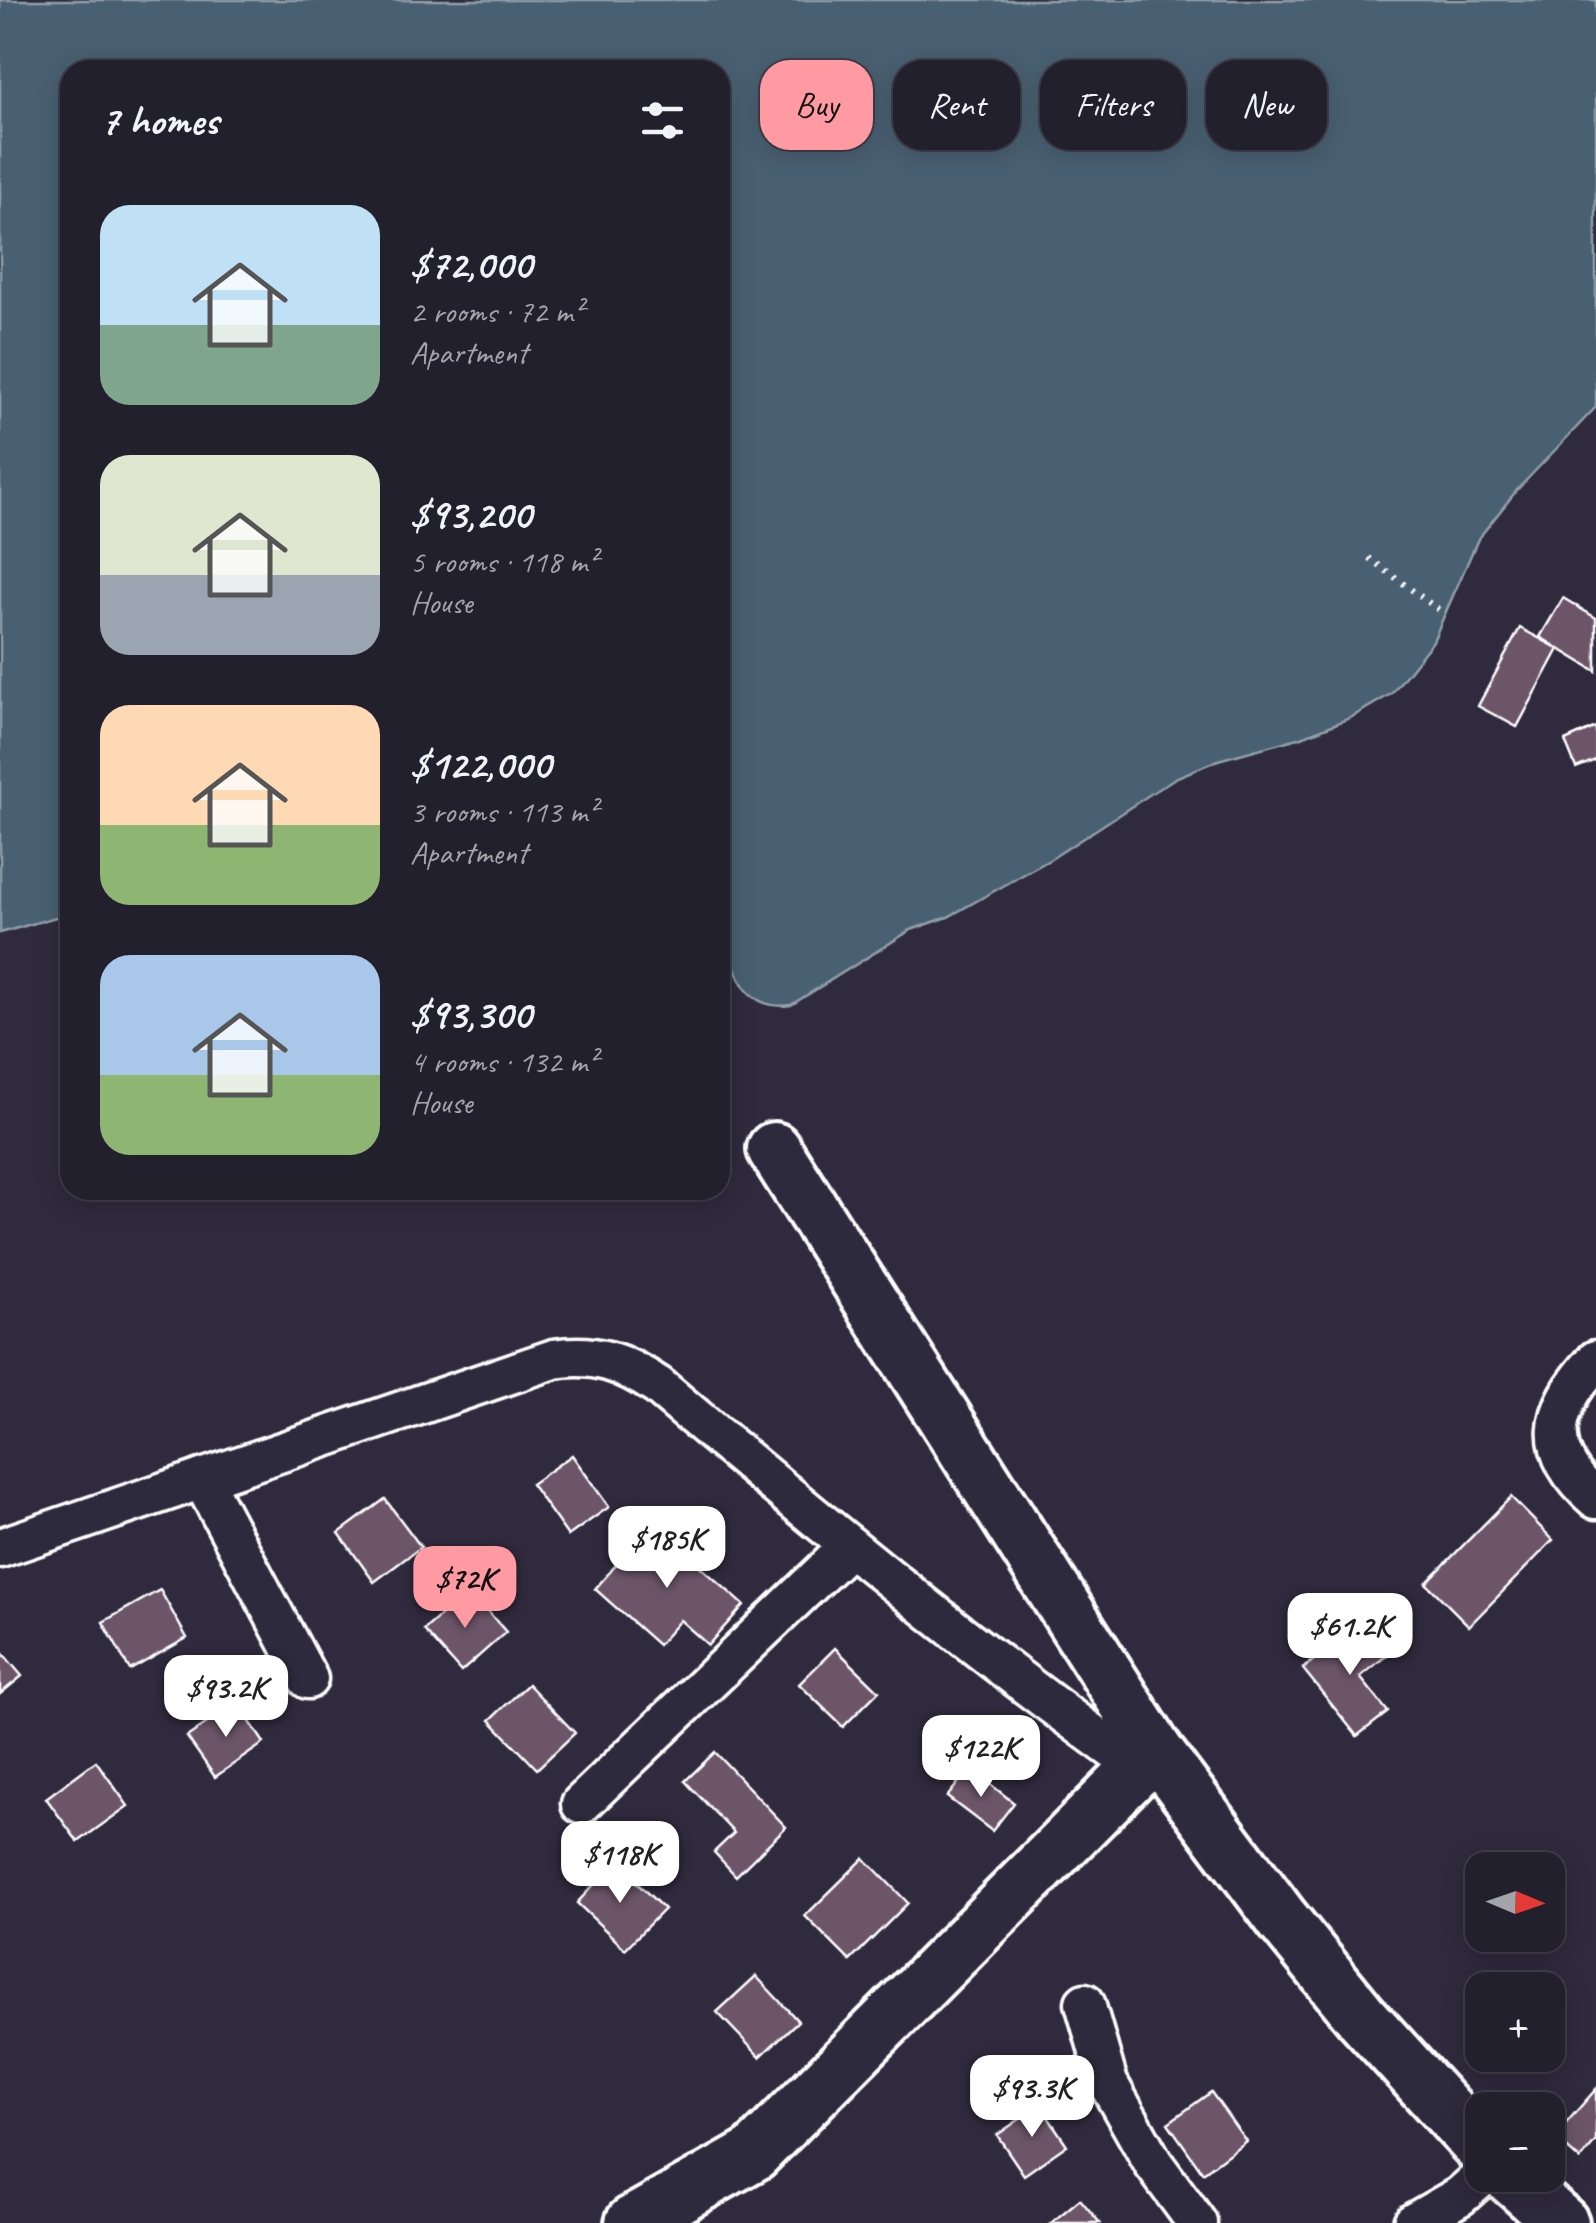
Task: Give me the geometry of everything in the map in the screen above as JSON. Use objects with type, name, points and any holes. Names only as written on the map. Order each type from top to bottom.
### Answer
[{"type":"street","points":[[774,1149],[1148,1760],[1360,2015],[1465,2130]]},
{"type":"street","points":[[0,1548],[554,1359],[578,1355],[607,1358],[658,1386],[848,1548],[1003,1671],[1148,1760]]},
{"type":"street","points":[[1596,1360],[1574,1384],[1558,1420],[1557,1448],[1576,1482],[1596,1499]]},
{"type":"street","points":[[202,1479],[308,1679]]},
{"type":"street","points":[[581,1804],[848,1548]]},
{"type":"street","points":[[632,2223],[754,2154],[1148,1760]]},
{"type":"street","points":[[1085,2002],[1108,2084],[1153,2163],[1197,2223]]},
{"type":"street","points":[[1413,2223],[1465,2192]]},
{"type":"street","points":[[1527,2192],[1562,2223]]},
{"type":"path","points":[[1369,558],[1442,613]]},
{"type":"water","points":[[0,0],[1596,0],[1596,407],[1517,490],[1478,539],[1433,641],[1391,694],[1350,718],[1302,737],[1218,760],[1175,778],[1051,859],[948,917],[911,930],[791,1005],[766,1004],[748,992],[730,948],[730,60],[60,60],[60,916],[0,933]]},
{"type":"building","points":[[1563,598],[1596,618],[1596,671],[1540,637]]},
{"type":"building","points":[[1520,628],[1559,649],[1517,727],[1478,706]]},
{"type":"building","points":[[1596,727],[1596,760],[1576,768],[1565,741]]},
{"type":"building","points":[[572,1455],[609,1507],[568,1536],[531,1484]]},
{"type":"building","points":[[1511,1497],[1553,1540],[1469,1626],[1426,1583]]},
{"type":"building","points":[[385,1499],[421,1547],[374,1582],[339,1533]]},
{"type":"building","points":[[652,1524],[744,1605],[708,1645],[680,1620],[658,1645],[595,1589]]},
{"type":"building","points":[[160,1590],[187,1638],[130,1670],[103,1622]]},
{"type":"building","points":[[469,1590],[506,1632],[461,1672],[424,1630]]},
{"type":"building","points":[[1361,1622],[1387,1655],[1360,1677],[1388,1712],[1357,1736],[1303,1669]]},
{"type":"building","points":[[835,1648],[879,1691],[843,1727],[799,1684]]},
{"type":"building","points":[[0,1650],[22,1676],[0,1694]]},
{"type":"building","points":[[528,1684],[575,1733],[537,1769],[490,1720]]},
{"type":"building","points":[[237,1702],[264,1743],[215,1777],[187,1737]]},
{"type":"building","points":[[715,1752],[786,1827],[736,1876],[714,1852],[734,1833],[685,1781]]},
{"type":"building","points":[[96,1761],[128,1806],[78,1842],[46,1798]]},
{"type":"building","points":[[970,1768],[1014,1803],[992,1831],[947,1797]]},
{"type":"building","points":[[864,1858],[908,1903],[850,1961],[805,1916]]},
{"type":"building","points":[[615,1862],[664,1909],[625,1949],[577,1903]]},
{"type":"building","points":[[756,1976],[798,2021],[760,2057],[717,2012]]},
{"type":"building","points":[[1596,2089],[1596,2141],[1580,2160],[1565,2147],[1565,2124]]},
{"type":"building","points":[[1211,2092],[1246,2141],[1203,2173],[1168,2123]]},
{"type":"building","points":[[1040,2105],[1067,2145],[1024,2175],[997,2135]]},
{"type":"building","points":[[1080,2199],[1100,2223],[1051,2223]]}]
